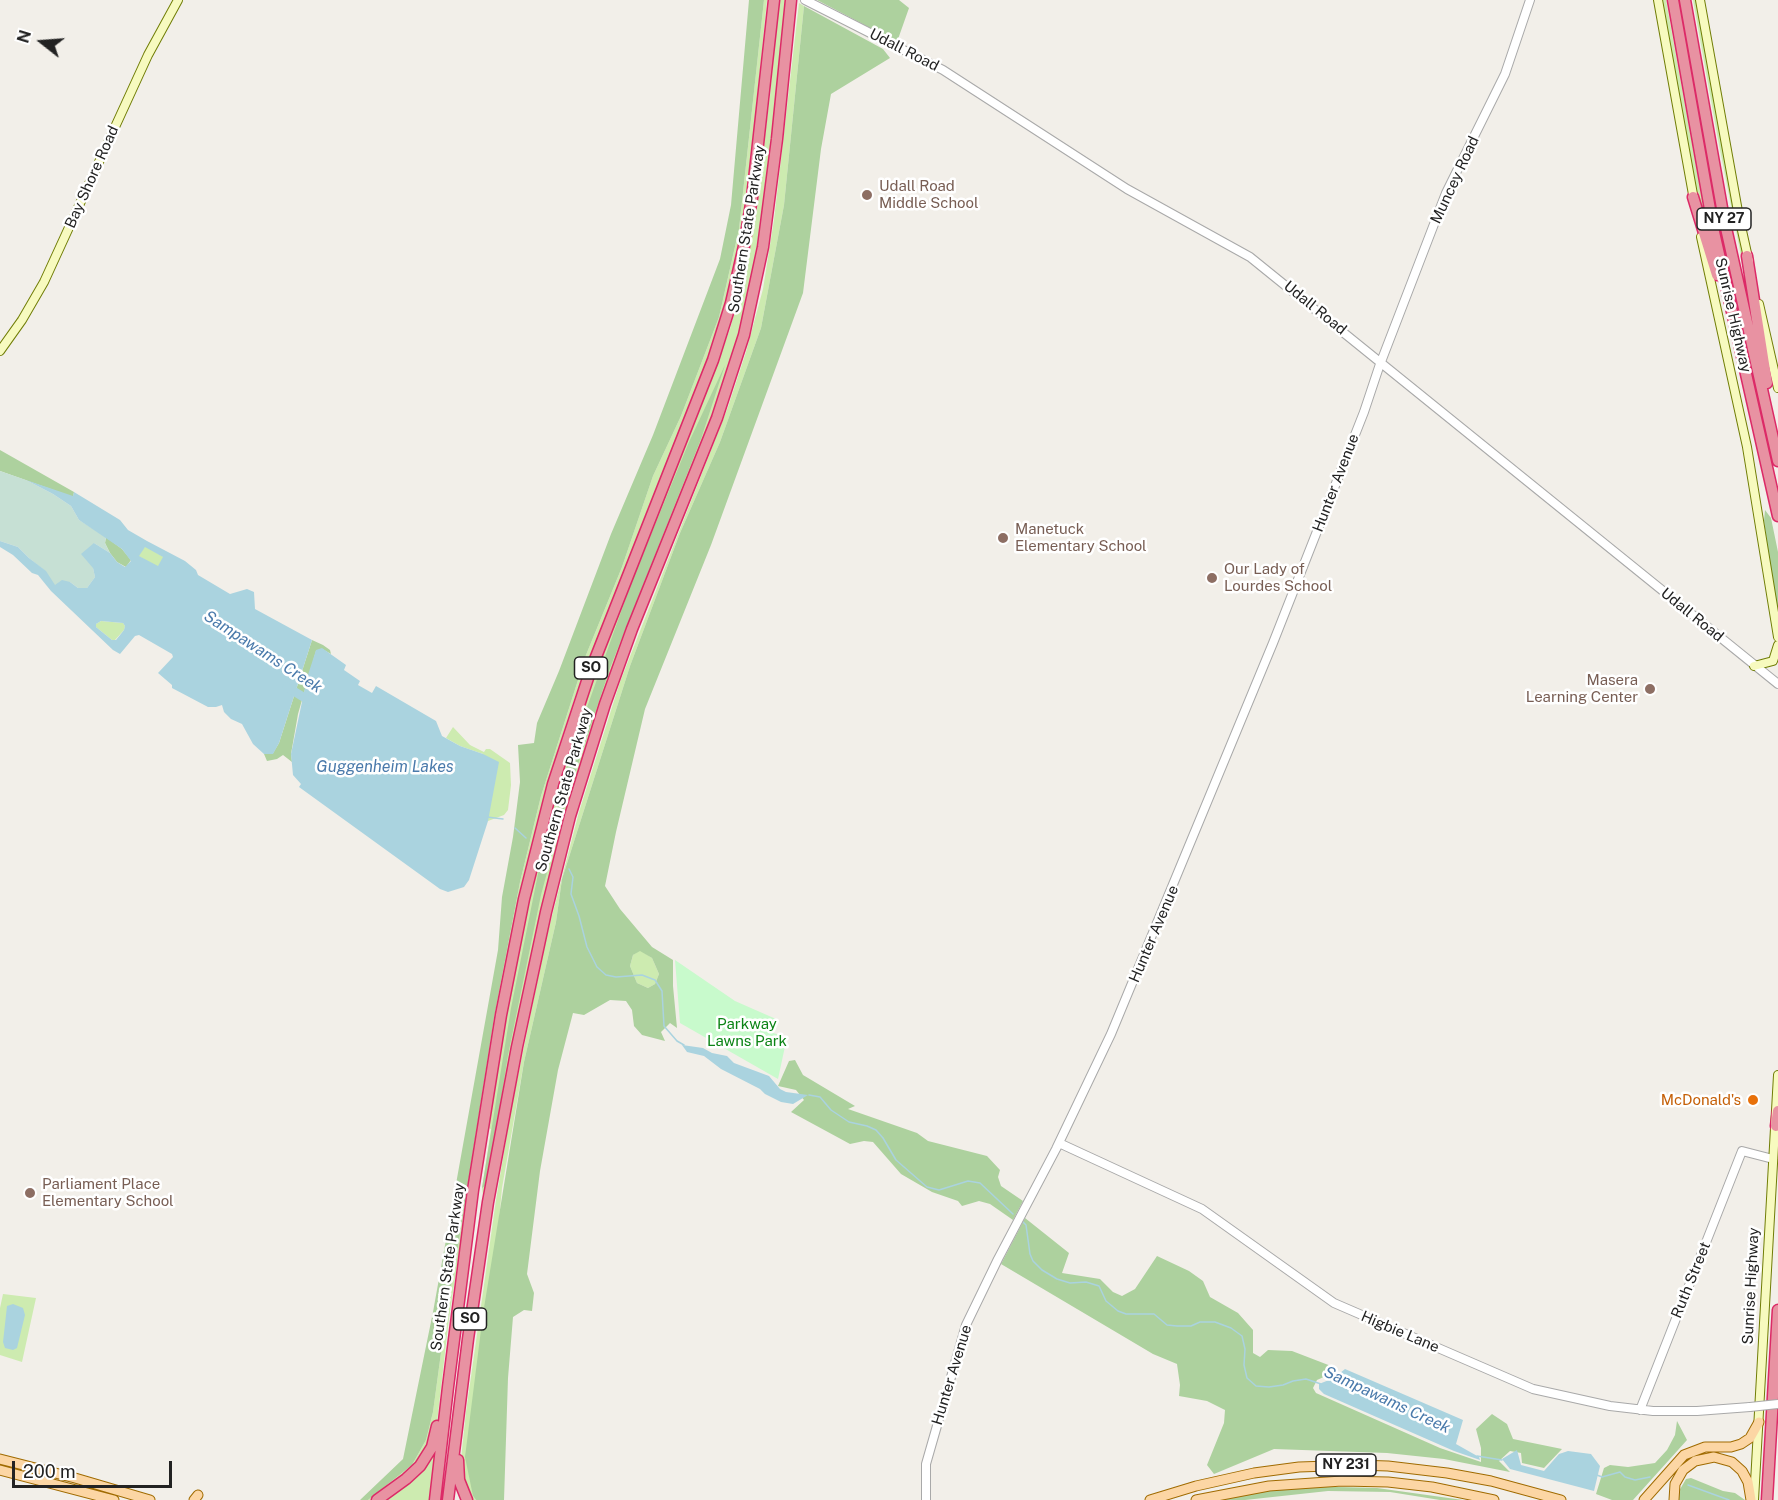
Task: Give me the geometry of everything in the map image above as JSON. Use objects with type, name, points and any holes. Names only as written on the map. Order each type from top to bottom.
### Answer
[{"type":"highway","name":"Southern State Parkway","points":[[435,1500],[488,1093],[507,976],[524,899],[551,794],[590,672],[713,360],[731,303],[752,198],[774,0]]},
{"type":"highway","name":"Southern State Parkway","points":[[448,1500],[473,1300],[498,1144],[555,873],[578,788],[605,704],[632,629],[719,412],[736,363],[752,305],[770,198],[791,0]]},
{"type":"highway","name":"Sunrise Highway","points":[[1673,0],[1713,222],[1778,516]]},
{"type":"highway","name":"Sunrise Highway","points":[[1685,0],[1724,219],[1778,461]]},
{"type":"highway","points":[[1693,197],[1735,326]]},
{"type":"highway","points":[[1748,256],[1773,437]]},
{"type":"highway","points":[[1776,1126],[1778,1111]]},
{"type":"highway","name":"Sunrise Highway","points":[[1767,1500],[1778,1310]]},
{"type":"highway","points":[[377,1500],[410,1476],[428,1454],[435,1439],[448,1387]]},
{"type":"highway","points":[[458,1417],[460,1446],[458,1475],[467,1500]]},
{"type":"main road","name":"Bay Shore Road","points":[[0,351],[22,320],[44,282],[148,55],[178,0]]},
{"type":"main road","name":"Sunrise Highway","points":[[1658,0],[1693,197],[1747,447],[1778,637]]},
{"type":"main road","name":"Sunrise Highway","points":[[1700,0],[1748,256],[1778,388]]},
{"type":"main road","points":[[1754,666],[1773,661],[1778,645]]},
{"type":"main road","name":"Sunrise Highway","points":[[1753,1500],[1778,1075]]},
{"type":"main road","points":[[1644,1500],[1684,1455],[1700,1448],[1731,1447],[1741,1444],[1750,1438],[1759,1422]]},
{"type":"main road","points":[[1674,1500],[1675,1484],[1683,1470],[1695,1461],[1714,1457],[1728,1460],[1742,1471],[1753,1500]]},
{"type":"main road","points":[[0,1459],[150,1500]]},
{"type":"main road","name":"NY 231","points":[[1150,1500],[1210,1482],[1254,1473],[1306,1467],[1358,1465],[1410,1468],[1454,1474],[1561,1500]]},
{"type":"main road","points":[[0,1470],[114,1500]]},
{"type":"main road","name":"NY 231","points":[[1196,1500],[1269,1486],[1328,1481],[1388,1482],[1432,1487],[1494,1500]]},
{"type":"street","name":"Udall Road","points":[[805,0],[943,70],[1127,189],[1250,257],[1778,684]]},
{"type":"street","name":"Muncey Road","points":[[1381,362],[1449,186],[1505,74],[1530,0]]},
{"type":"street","name":"Hunter Avenue","points":[[926,1500],[926,1464],[966,1324],[1059,1143],[1111,1034],[1285,614],[1364,412],[1381,362]]},
{"type":"street","name":"Higbie Lane","points":[[1059,1143],[1202,1209],[1334,1303],[1533,1389],[1610,1406],[1640,1410],[1686,1412],[1778,1404]]},
{"type":"street","name":"Ruth Street","points":[[1640,1410],[1743,1151],[1773,1159]]},
{"type":"green space","points":[[749,0],[764,0],[739,229],[719,317],[681,416],[653,476],[622,567],[586,655],[541,796],[520,882],[494,1018],[453,1278],[443,1318],[443,1338],[433,1412],[426,1440],[412,1465],[368,1500],[360,1500],[403,1459],[433,1312],[498,950],[502,897],[520,782],[518,745],[534,743],[537,723],[611,534],[653,435],[720,259],[731,205]]},
{"type":"green space","points":[[764,0],[767,0],[756,109],[742,237],[734,277],[709,359],[575,697],[558,749],[522,882],[479,1122],[449,1318],[436,1431],[419,1462],[374,1500],[368,1500],[412,1465],[426,1440],[433,1412],[443,1338],[443,1318],[453,1278],[494,1018],[520,882],[541,796],[586,655],[622,567],[653,476],[681,416],[719,317],[739,229]]},
{"type":"green space","points":[[779,0],[787,0],[767,190],[759,247],[741,330],[712,420],[600,703],[498,1122],[483,1196],[482,1188],[491,1129],[488,1128],[508,1005],[534,879],[560,779],[597,666],[714,371],[730,329],[741,289],[758,190]]},
{"type":"green space","points":[[817,0],[899,0],[909,8],[897,42]]},
{"type":"green space","points":[[1662,0],[1666,0],[1707,227],[1696,190]]},
{"type":"green space","points":[[1693,0],[1697,0],[1749,278],[1750,301],[1719,145]]},
{"type":"green space","points":[[799,3],[804,6],[784,205],[761,328],[720,442],[680,533],[630,666],[562,879],[556,922],[524,1062],[502,1188],[473,1496],[476,1500],[471,1500],[465,1487],[461,1459],[466,1412],[511,1110],[546,939],[579,812],[620,682],[728,407],[746,352],[763,289],[774,220]]},
{"type":"green space","points":[[804,6],[883,49],[890,58],[831,94],[821,149],[803,293],[711,545],[645,709],[616,832],[605,886],[620,909],[652,947],[673,960],[677,1028],[670,1023],[661,1032],[665,1041],[642,1035],[634,1026],[632,1010],[626,1001],[610,1000],[584,1015],[573,1013],[558,1070],[540,1171],[527,1274],[534,1293],[532,1311],[524,1310],[513,1317],[508,1378],[504,1500],[476,1500],[473,1496],[465,1457],[483,1314],[524,1062],[556,922],[562,879],[630,666],[680,533],[720,442],[761,328],[784,205]],"holes":[[[640,951],[652,958],[659,974],[655,984],[648,988],[637,983],[630,966],[633,955]]]},
{"type":"green space","points":[[725,365],[701,439],[610,668],[570,788],[562,787],[580,727],[632,581],[689,442]]},
{"type":"green space","points":[[0,450],[74,492],[73,497],[0,471]]},
{"type":"green space","points":[[0,471],[26,480],[53,494],[71,506],[79,520],[106,537],[105,543],[110,553],[94,543],[95,577],[87,588],[78,588],[70,582],[55,586],[45,571],[18,547],[0,541]]},
{"type":"green space","points":[[1765,510],[1771,518],[1778,552],[1778,621],[1764,521]]},
{"type":"green space","points":[[106,537],[122,549],[131,560],[126,567],[117,562],[110,553],[105,543]]},
{"type":"green space","points":[[145,546],[164,557],[158,567],[138,556]]},
{"type":"green space","points":[[101,621],[123,623],[124,630],[115,640],[112,640],[96,627],[96,624]]},
{"type":"green space","points":[[312,640],[330,650],[331,654],[322,649],[316,651],[298,714],[291,754],[292,762],[283,755],[267,761],[264,754],[273,753],[279,743]]},
{"type":"green space","points":[[453,727],[470,745],[484,752],[490,749],[510,763],[511,785],[508,810],[504,815],[488,821],[483,754],[446,738]]},
{"type":"green space","points":[[565,796],[564,809],[541,895],[508,1055],[496,1132],[485,1186],[482,1188],[511,1008],[540,864],[560,797]]},
{"type":"green space","points":[[640,950],[652,958],[659,974],[655,984],[648,988],[637,983],[630,966],[633,955]]},
{"type":"green space","name":"Parkway Lawns Park","points":[[675,960],[735,1001],[776,1019],[773,1033],[787,1037],[778,1079],[680,1023]]},
{"type":"green space","points":[[795,1060],[803,1075],[855,1106],[848,1109],[917,1133],[928,1141],[987,1156],[1000,1170],[998,1177],[1001,1186],[1023,1201],[1013,1220],[990,1204],[979,1201],[962,1206],[958,1201],[932,1192],[901,1174],[873,1142],[850,1144],[791,1112],[804,1100],[796,1090],[778,1086],[789,1061]]},
{"type":"green space","points":[[1025,1218],[1069,1253],[1062,1273],[1100,1279],[1113,1292],[1122,1296],[1135,1289],[1157,1256],[1189,1271],[1203,1281],[1210,1297],[1238,1313],[1253,1330],[1253,1353],[1260,1357],[1268,1350],[1292,1351],[1331,1366],[1326,1376],[1317,1380],[1313,1388],[1316,1393],[1440,1448],[1481,1462],[1481,1448],[1476,1429],[1492,1414],[1507,1424],[1513,1439],[1562,1449],[1544,1468],[1522,1463],[1521,1453],[1510,1451],[1499,1461],[1510,1472],[1444,1459],[1387,1453],[1274,1449],[1214,1474],[1207,1465],[1224,1423],[1225,1410],[1207,1401],[1179,1396],[1177,1364],[1153,1354],[1001,1264]]},
{"type":"green space","points":[[3,1294],[36,1298],[22,1362],[0,1355],[0,1308]]},
{"type":"green space","points":[[1677,1421],[1687,1440],[1633,1500],[1612,1500],[1596,1494],[1604,1468],[1610,1465],[1628,1467],[1655,1463],[1667,1450],[1675,1435]]},
{"type":"green space","points":[[436,1451],[431,1500],[382,1500]]},
{"type":"green space","points":[[1691,1478],[1723,1491],[1735,1493],[1745,1500],[1679,1500],[1679,1491],[1686,1479]]},
{"type":"green space","points":[[1297,1486],[1377,1488],[1463,1500],[1440,1500],[1390,1492],[1328,1491],[1245,1500],[1217,1500]]},
{"type":"water","name":"Guggenheim Lakes","points":[[26,480],[73,496],[74,492],[120,520],[128,530],[185,561],[196,570],[198,575],[230,594],[247,589],[254,592],[255,609],[312,640],[279,743],[273,754],[264,754],[253,744],[242,724],[231,719],[224,712],[222,705],[208,707],[172,688],[172,685],[158,673],[173,657],[172,654],[139,635],[135,636],[120,654],[113,650],[51,591],[38,575],[32,573],[13,555],[0,547],[0,541],[18,547],[46,571],[55,585],[62,580],[78,588],[87,588],[95,577],[93,568],[81,554],[94,543],[110,553],[117,562],[125,567],[131,561],[122,549],[79,520],[71,506]],"holes":[[[145,547],[163,557],[158,566],[139,556]],[[101,621],[123,623],[124,630],[116,640],[112,640],[96,627],[96,624]]]},
{"type":"water","name":"Guggenheim Lakes","points":[[322,648],[346,665],[344,670],[360,681],[358,685],[372,693],[376,686],[436,721],[442,736],[499,762],[488,821],[469,880],[464,887],[448,892],[440,889],[299,787],[301,784],[293,775],[291,754],[307,678],[316,650]]},
{"type":"water","points":[[682,1045],[703,1048],[712,1053],[727,1056],[734,1063],[769,1076],[780,1089],[786,1092],[808,1095],[793,1104],[781,1102],[721,1069],[704,1056],[687,1052]]},
{"type":"water","points":[[13,1304],[23,1308],[25,1315],[17,1348],[13,1350],[5,1348],[3,1342],[7,1306]]},
{"type":"water","points":[[1345,1369],[1463,1420],[1456,1444],[1479,1457],[1480,1460],[1454,1451],[1324,1394],[1319,1389],[1319,1384],[1334,1378]]},
{"type":"water","points":[[1517,1450],[1521,1465],[1544,1471],[1559,1454],[1568,1451],[1591,1454],[1600,1466],[1594,1491],[1510,1469],[1502,1459]]},
{"type":"waterway","name":"Sampawams Creek","points":[[287,687],[313,703]]},
{"type":"waterway","name":"Sampawams Creek","points":[[487,817],[503,819]]},
{"type":"waterway","points":[[515,828],[526,838]]},
{"type":"waterway","name":"Sampawams Creek","points":[[569,869],[573,877],[571,894],[587,947],[597,967],[606,975],[616,977],[642,975],[655,980],[662,991],[664,1026],[677,1041],[684,1045]]},
{"type":"waterway","name":"Sampawams Creek","points":[[809,1095],[820,1097],[831,1110],[849,1122],[876,1130],[896,1160],[927,1187],[939,1190],[968,1181],[980,1183],[1013,1214]]},
{"type":"waterway","name":"Sampawams Creek","points":[[1023,1222],[1026,1225],[1033,1261],[1057,1279],[1070,1283],[1086,1282],[1099,1286],[1106,1301],[1118,1311],[1126,1314],[1154,1314],[1167,1325],[1191,1326],[1200,1322],[1215,1322],[1231,1328],[1242,1336],[1247,1378],[1256,1386],[1269,1387],[1306,1379],[1321,1384]]},
{"type":"waterway","name":"Sampawams Creek","points":[[1477,1456],[1502,1460]]},
{"type":"waterway","name":"Sampawams Creek","points":[[1597,1475],[1602,1477],[1620,1472],[1625,1477],[1635,1480],[1650,1477]]},
{"type":"waterway","name":"Sampawams Creek","points":[[1688,1485],[1729,1500]]},
{"type":"place","name":"Udall Road Middle School","points":[[867,195]]},
{"type":"place","name":"Manetuck Elementary School","points":[[1003,538]]},
{"type":"place","name":"Our Lady of Lourdes School","points":[[1212,578]]},
{"type":"place","name":"Masera Learning Center","points":[[1650,689]]},
{"type":"place","name":"McDonald's","points":[[1753,1100]]},
{"type":"place","name":"Parliament Place Elementary School","points":[[30,1193]]}]
